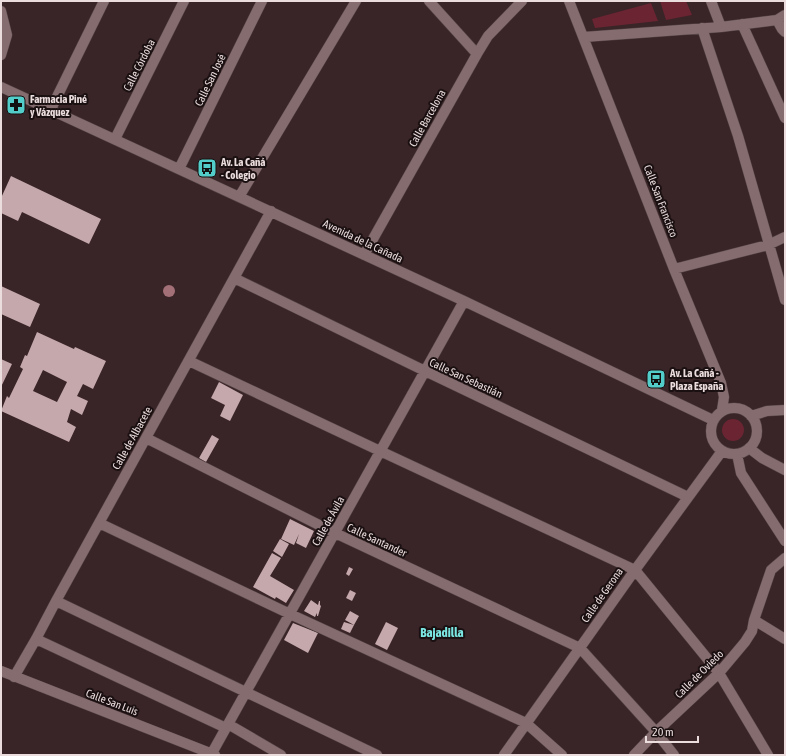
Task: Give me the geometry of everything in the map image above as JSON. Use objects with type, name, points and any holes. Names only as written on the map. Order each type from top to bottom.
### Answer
[{"type":"street","points":[[51,109],[104,1]]},
{"type":"street","name":"Calle Córdoba","points":[[115,139],[184,1]]},
{"type":"street","name":"Calle San José","points":[[179,169],[262,1]]},
{"type":"street","points":[[239,197],[356,1]]},
{"type":"street","points":[[429,1],[477,54]]},
{"type":"street","name":"Calle Barcelona","points":[[364,255],[488,36],[522,1]]},
{"type":"street","name":"Calle San Francisco","points":[[569,1],[674,270],[721,383],[724,396],[722,410]]},
{"type":"street","points":[[711,1],[721,26]]},
{"type":"street","points":[[1,11],[8,35],[1,55]]},
{"type":"street","points":[[584,37],[702,28],[781,18],[785,32]]},
{"type":"street","points":[[742,24],[785,118]]},
{"type":"street","points":[[702,28],[738,136],[785,300]]},
{"type":"street","name":"Avenida de la Cañada","points":[[1,87],[464,301],[713,420]]},
{"type":"street","name":"Calle de Albacete","points":[[14,677],[271,211]]},
{"type":"street","points":[[674,270],[768,245],[785,237]]},
{"type":"street","name":"Calle San Sebastián","points":[[234,278],[688,497]]},
{"type":"street","name":"Calle de Ávila","points":[[214,754],[227,726],[464,301]]},
{"type":"street","points":[[189,360],[380,452],[635,570],[719,673],[768,755]]},
{"type":"street","points":[[738,408],[745,410],[751,416],[757,429],[754,442],[749,448],[737,454],[729,454],[716,446],[712,440],[711,427],[713,420],[722,410],[738,408]]},
{"type":"street","points":[[751,416],[767,411],[785,410]]},
{"type":"street","name":"Calle Santander","points":[[146,438],[335,533],[580,648]]},
{"type":"street","points":[[749,448],[762,458],[785,470]]},
{"type":"street","name":"Calle de Gerona","points":[[504,755],[635,570],[722,451]]},
{"type":"street","points":[[737,454],[741,472],[785,540]]},
{"type":"street","points":[[99,523],[290,614],[526,723],[562,755]]},
{"type":"street","name":"Calle de Oviedo","points":[[634,755],[656,732],[719,673],[745,642],[752,631],[754,620],[771,570],[785,558]]},
{"type":"street","points":[[56,601],[377,755]]},
{"type":"street","points":[[754,620],[785,639]]},
{"type":"street","points":[[36,639],[227,726],[281,755]]},
{"type":"street","points":[[580,648],[656,732],[674,755]]},
{"type":"street","name":"Calle San Luis","points":[[1,672],[214,754]]},
{"type":"shaded area","points":[[660,1],[686,1],[692,15],[666,20]]},
{"type":"shaded area","points":[[651,3],[658,21],[595,28],[592,19]]},
{"type":"shaded area","points":[[733,419],[741,422],[744,430],[741,438],[733,441],[725,438],[722,430],[725,422]]},
{"type":"building","points":[[11,176],[101,219],[89,244],[22,212],[18,221],[1,213],[1,198]]},
{"type":"building","points":[[1,286],[40,304],[30,327],[1,314]]},
{"type":"building","points":[[37,332],[74,349],[75,347],[106,361],[93,389],[83,384],[77,396],[88,401],[82,415],[71,409],[67,422],[76,427],[69,442],[1,411],[7,396],[9,398],[23,369],[20,367],[25,355],[27,356]],"holes":[[[43,370],[67,382],[57,402],[33,391]]]},
{"type":"building","points":[[1,359],[12,364],[1,387]]},
{"type":"building","points":[[219,382],[243,395],[230,421],[220,416],[225,405],[211,398]]},
{"type":"building","points":[[212,435],[219,439],[206,462],[199,458]]},
{"type":"building","points":[[290,519],[314,531],[306,548],[296,543],[299,534],[294,545],[281,539]]},
{"type":"building","points":[[280,539],[289,544],[282,557],[273,551]]},
{"type":"building","points":[[272,553],[281,558],[270,576],[294,590],[286,603],[253,587]]},
{"type":"building","points":[[349,567],[353,569],[349,576],[346,574]]},
{"type":"building","points":[[350,590],[356,593],[352,601],[346,598]]},
{"type":"building","points":[[311,600],[318,605],[320,601],[321,606],[318,616],[317,613],[315,617],[304,611]]},
{"type":"building","points":[[350,611],[359,616],[354,625],[345,620]]},
{"type":"building","points":[[344,622],[354,625],[350,633],[341,629]]},
{"type":"building","points":[[386,622],[398,628],[387,650],[375,644]]},
{"type":"building","points":[[293,623],[318,633],[308,653],[284,640]]},
{"type":"place","name":"Farmacia Piné y Vázquez","points":[[16,105]]},
{"type":"place","name":"Av. La Cañá - Colegio","points":[[207,168]]},
{"type":"place","name":"Av. La Cañá - Plaza España","points":[[656,379]]},
{"type":"district","name":"Bajadilla","points":[[442,632]]}]
